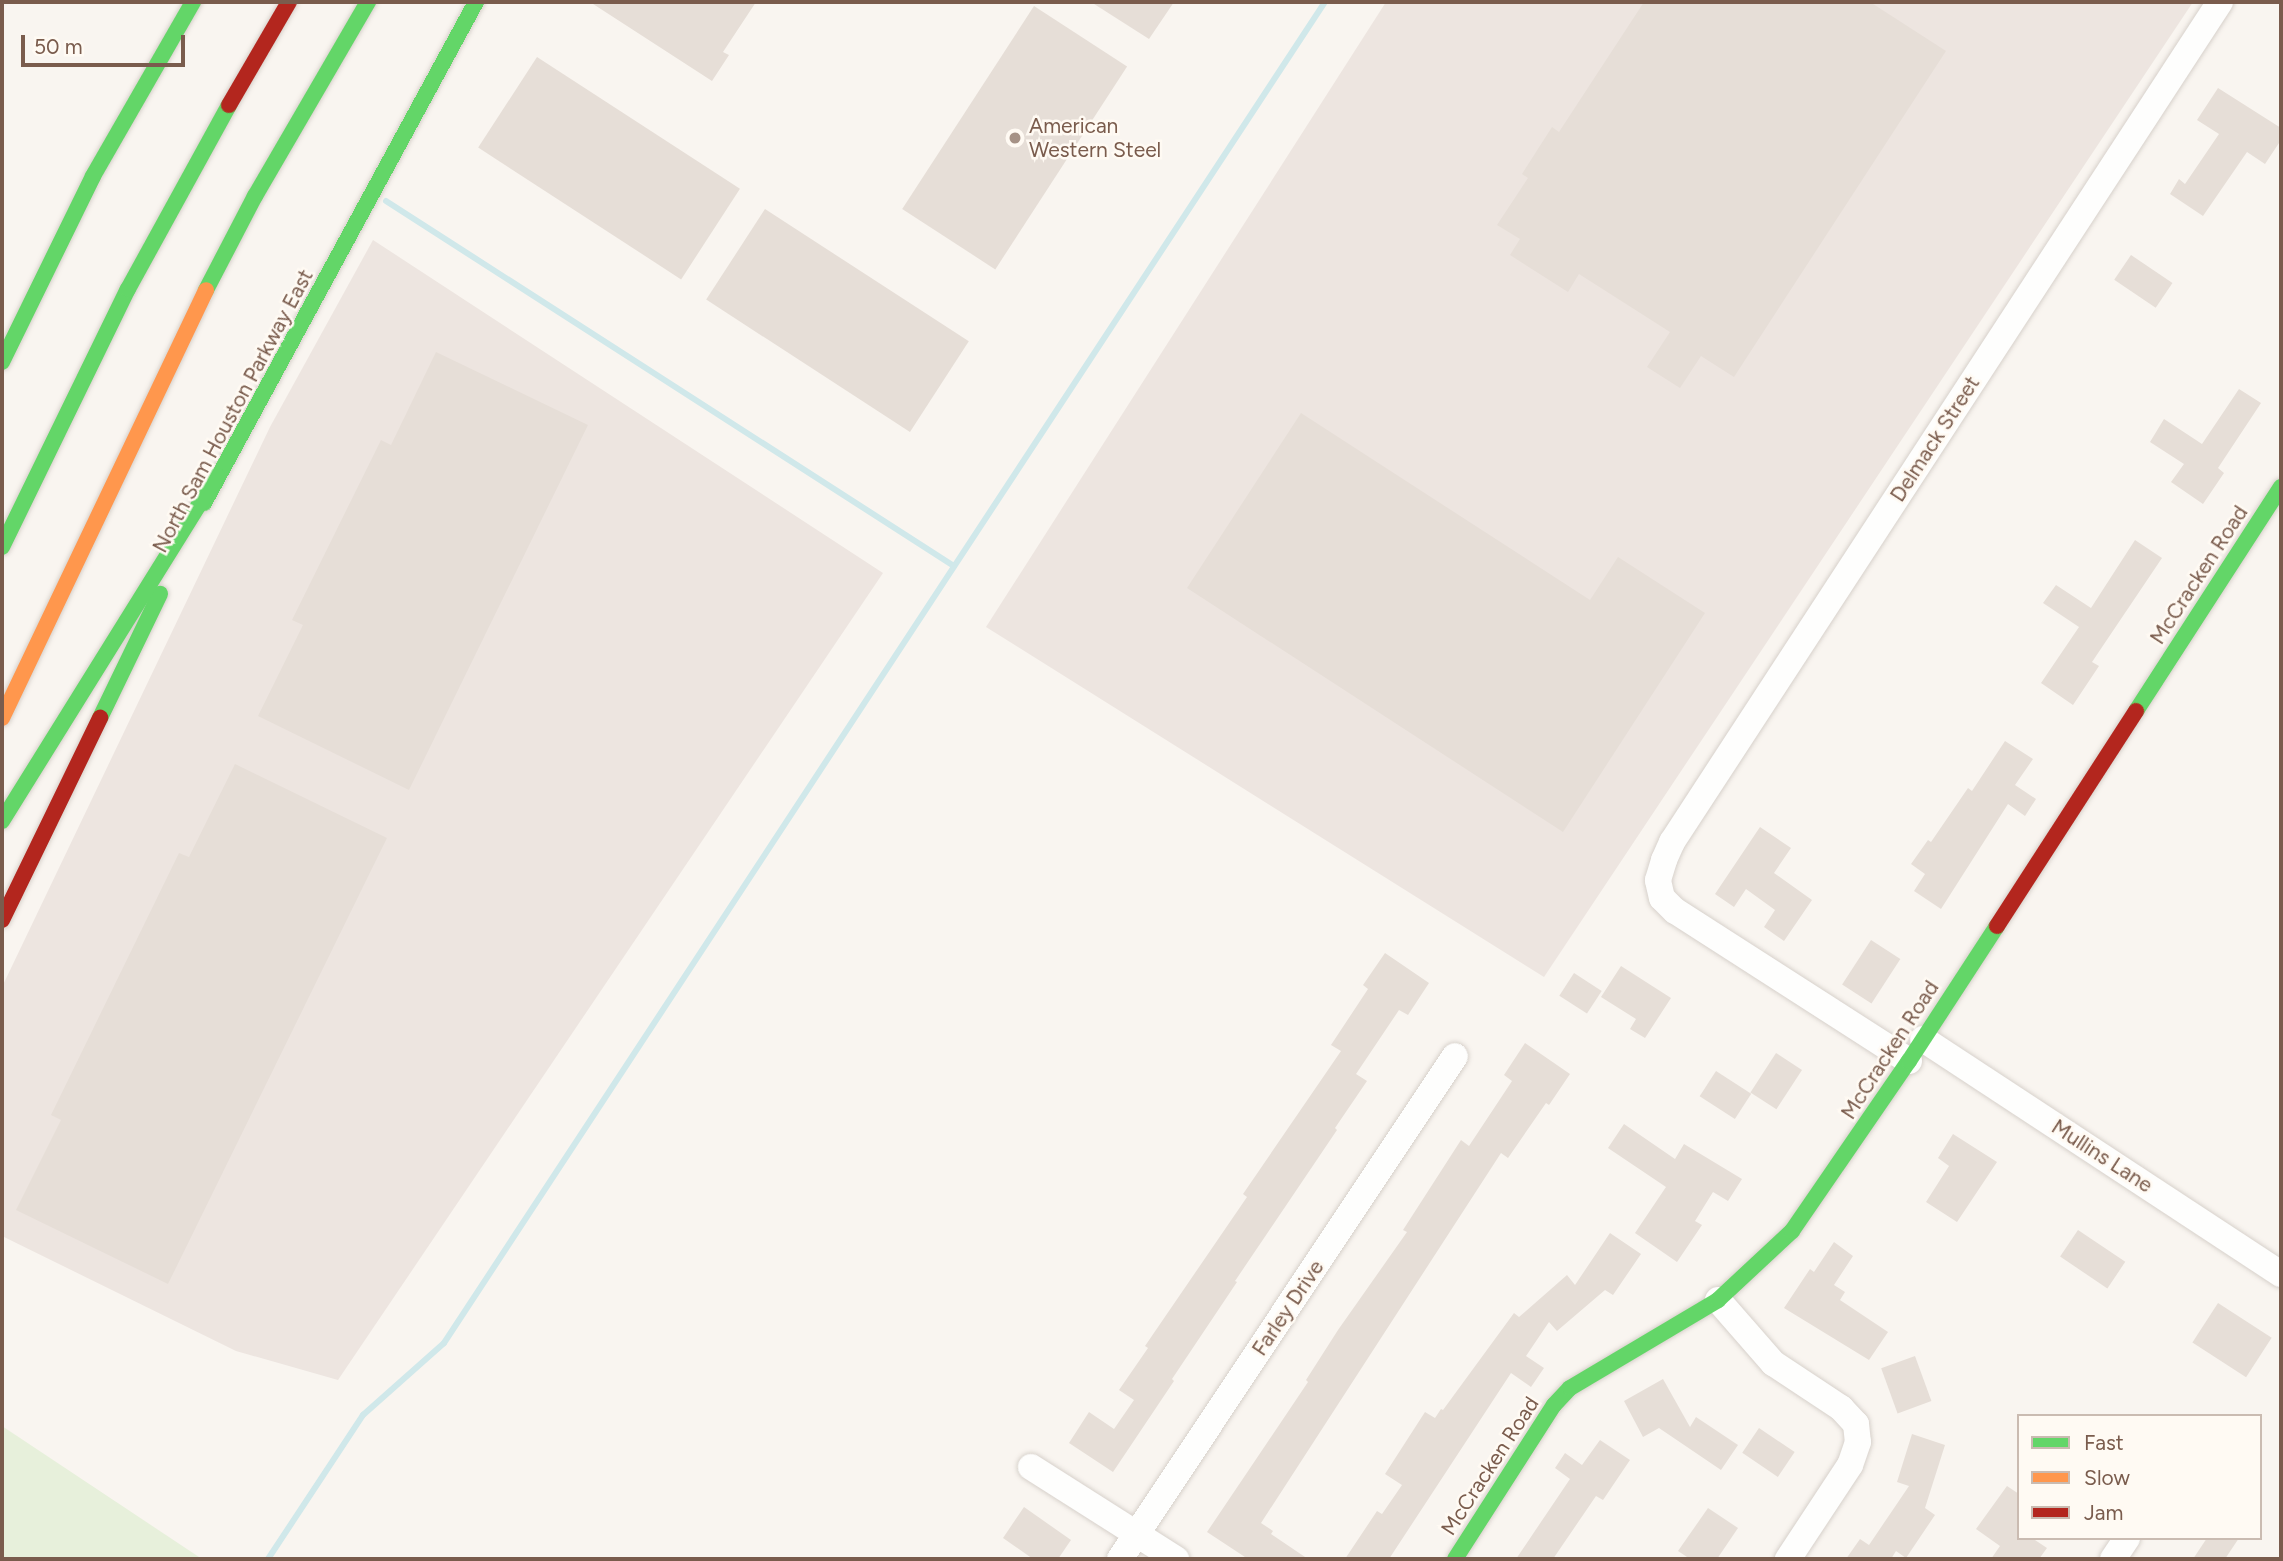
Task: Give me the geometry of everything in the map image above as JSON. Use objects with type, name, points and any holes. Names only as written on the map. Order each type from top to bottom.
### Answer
[{"type":"main road","points":[[2,362],[93,176],[193,2]]},
{"type":"main road","points":[[2,547],[128,289],[289,2]]},
{"type":"main road","points":[[2,718],[204,293],[255,196],[368,2]]},
{"type":"main road","name":"North Sam Houston Parkway East","points":[[2,920],[217,476],[308,316],[476,2]]},
{"type":"main road","points":[[2,821],[217,476]]},
{"type":"main road","name":"McCracken Road","points":[[1455,1559],[1554,1405],[1570,1388],[1718,1300],[1792,1231],[1909,1062],[2281,487]]},
{"type":"street","name":"Delmack Street","points":[[1909,1062],[1675,911],[1662,898],[1658,880],[1672,842],[2220,2]]},
{"type":"street","name":"Mullins Lane","points":[[1923,1039],[2281,1274]]},
{"type":"street","name":"Farley Drive","points":[[1120,1559],[1455,1056]]},
{"type":"street","points":[[1718,1300],[1773,1363],[1841,1408],[1856,1424],[1858,1442],[1850,1465],[1788,1559]]},
{"type":"street","points":[[1031,1467],[1176,1559]]},
{"type":"street","points":[[2113,1559],[2126,1540]]},
{"type":"shaded area","points":[[1386,2],[2193,2],[1544,977],[986,627]]},
{"type":"shaded area","points":[[373,240],[883,573],[338,1380],[236,1351],[2,1236],[2,987],[270,427]]},
{"type":"green space","points":[[2,1426],[202,1559],[2,1559]]},
{"type":"building","points":[[590,2],[756,2],[723,52],[729,55],[712,81]]},
{"type":"building","points":[[1091,2],[1174,2],[1149,39]]},
{"type":"building","points":[[1644,2],[1870,2],[1946,51],[1734,377],[1701,356],[1680,388],[1647,367],[1670,332],[1579,274],[1568,292],[1510,255],[1520,239],[1497,225],[1528,178],[1522,174],[1552,127],[1559,132]]},
{"type":"building","name":"American Western Steel","points":[[1034,6],[1127,66],[995,269],[902,209]]},
{"type":"building","points":[[537,57],[740,189],[681,279],[478,148]]},
{"type":"building","points":[[2218,88],[2281,128],[2281,140],[2265,164],[2247,152],[2203,216],[2170,194],[2179,179],[2185,184],[2219,134],[2197,120]]},
{"type":"building","points":[[765,209],[969,341],[910,432],[706,300]]},
{"type":"building","points":[[2131,255],[2172,283],[2156,308],[2114,280]]},
{"type":"building","points":[[436,352],[588,425],[409,790],[258,716],[303,625],[292,620],[381,440],[391,445]]},
{"type":"building","points":[[2239,389],[2261,403],[2218,468],[2224,473],[2203,504],[2171,482],[2184,464],[2150,442],[2164,419],[2202,444]]},
{"type":"building","points":[[1301,413],[1590,600],[1618,557],[1705,613],[1563,832],[1187,588]]},
{"type":"building","points":[[2135,540],[2162,558],[2092,662],[2099,666],[2073,705],[2041,683],[2079,627],[2043,603],[2056,585],[2091,608]]},
{"type":"building","points":[[2005,741],[2033,759],[2015,785],[2036,799],[2025,816],[2008,804],[1941,909],[1914,891],[1925,874],[1911,864],[1928,840],[1931,842],[1968,788],[1972,791]]},
{"type":"building","points":[[235,764],[387,838],[168,1284],[16,1210],[61,1120],[51,1115],[179,853],[189,857]]},
{"type":"building","points":[[1760,827],[1791,848],[1774,873],[1812,900],[1784,941],[1764,927],[1775,910],[1746,889],[1734,907],[1715,894]]},
{"type":"building","points":[[1871,940],[1900,959],[1871,1004],[1842,984]]},
{"type":"building","points":[[1385,953],[1429,983],[1408,1015],[1399,1010],[1356,1074],[1367,1081],[1113,1472],[1069,1443],[1089,1412],[1114,1429],[1134,1400],[1119,1390],[1148,1348],[1145,1346],[1247,1197],[1243,1194],[1341,1051],[1331,1045],[1368,989],[1363,985]]},
{"type":"building","points":[[1621,966],[1671,998],[1645,1038],[1630,1029],[1636,1019],[1601,997]]},
{"type":"building","points":[[1574,973],[1602,991],[1587,1014],[1559,996]]},
{"type":"building","points":[[1525,1043],[1570,1074],[1508,1158],[1501,1153],[1261,1523],[1273,1531],[1271,1534],[1308,1559],[1248,1559],[1207,1532],[1308,1382],[1306,1380],[1338,1330],[1407,1232],[1403,1230],[1461,1140],[1469,1146],[1512,1081],[1504,1075]]},
{"type":"building","points":[[1776,1053],[1802,1070],[1776,1109],[1750,1092]]},
{"type":"building","points":[[1716,1071],[1751,1094],[1735,1119],[1700,1096]]},
{"type":"building","points":[[1624,1124],[1675,1159],[1684,1144],[1742,1179],[1728,1201],[1713,1192],[1695,1221],[1702,1225],[1677,1262],[1635,1233],[1666,1187],[1608,1148]]},
{"type":"building","points":[[1953,1134],[1997,1162],[1957,1222],[1926,1202],[1949,1166],[1938,1158]]},
{"type":"building","points":[[2078,1230],[2125,1262],[2107,1288],[2060,1257]]},
{"type":"building","points":[[1610,1233],[1641,1254],[1613,1295],[1605,1290],[1557,1331],[1549,1322],[1526,1356],[1544,1368],[1531,1387],[1511,1373],[1389,1559],[1345,1559],[1377,1511],[1382,1514],[1402,1485],[1385,1474],[1425,1412],[1435,1418],[1441,1409],[1443,1410],[1514,1313],[1519,1317],[1567,1275],[1575,1285]]},
{"type":"building","points":[[1834,1242],[1853,1256],[1834,1285],[1845,1292],[1840,1300],[1888,1332],[1869,1360],[1784,1308],[1810,1269],[1814,1272]]},
{"type":"building","points":[[2218,1303],[2272,1338],[2246,1377],[2192,1342]]},
{"type":"building","points":[[1915,1356],[1931,1401],[1898,1413],[1881,1368]]},
{"type":"building","points":[[1663,1379],[1690,1427],[1696,1417],[1738,1445],[1721,1470],[1659,1428],[1643,1437],[1624,1401]]},
{"type":"building","points":[[1759,1428],[1795,1452],[1778,1477],[1742,1453]]},
{"type":"building","points":[[1912,1434],[1945,1445],[1925,1508],[1935,1515],[1906,1558],[1896,1551],[1891,1559],[1846,1559],[1860,1539],[1869,1545],[1909,1486],[1897,1482]]},
{"type":"building","points":[[1600,1440],[1630,1460],[1603,1500],[1596,1496],[1553,1559],[1516,1559],[1570,1479],[1555,1468],[1565,1453],[1582,1465]]},
{"type":"building","points":[[2007,1486],[2017,1493],[2017,1540],[2035,1540],[2047,1548],[2039,1559],[1991,1559],[2000,1546],[1976,1529]]},
{"type":"building","points":[[1024,1507],[1071,1540],[1058,1559],[1033,1559],[1003,1538]]},
{"type":"building","points":[[1708,1508],[1738,1528],[1717,1559],[1690,1559],[1678,1551]]},
{"type":"building","points":[[2206,1540],[2238,1540],[2225,1559],[2193,1559]]},
{"type":"waterway","points":[[268,1559],[363,1415],[444,1343],[1325,2]]},
{"type":"waterway","points":[[386,201],[954,566]]},
{"type":"traffic: fast","points":[[2,362],[93,176],[193,2]]},
{"type":"traffic: fast","points":[[206,290],[255,196],[368,2]]},
{"type":"traffic: fast","points":[[204,503],[476,2]]},
{"type":"traffic: fast","points":[[2,547],[128,289],[229,105]]},
{"type":"traffic: fast","points":[[2,821],[217,476]]},
{"type":"traffic: fast","points":[[2136,711],[2281,487]]},
{"type":"traffic: fast","points":[[100,718],[160,594]]},
{"type":"traffic: fast","points":[[1455,1559],[1554,1405],[1570,1388],[1718,1300],[1792,1231],[1909,1061],[1997,926]]},
{"type":"traffic: slow","points":[[2,718],[206,290]]},
{"type":"traffic: jam","points":[[229,105],[289,2]]},
{"type":"traffic: jam","points":[[1997,926],[2136,711]]},
{"type":"traffic: jam","points":[[2,920],[100,718]]},
{"type":"place","name":"American Western Steel","points":[[1015,138]]}]
